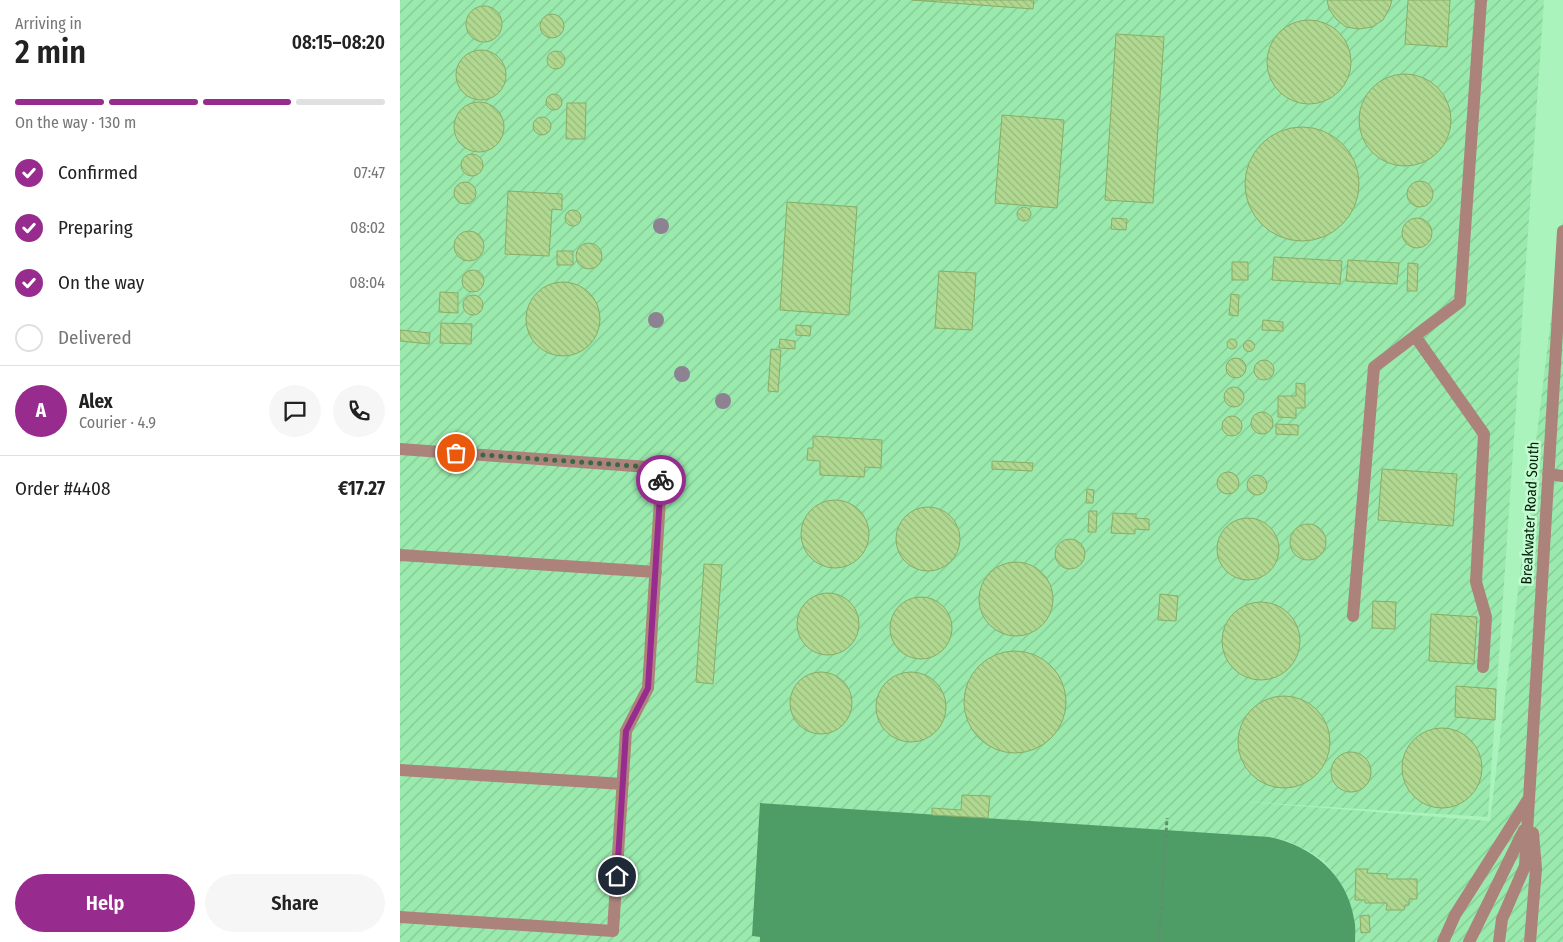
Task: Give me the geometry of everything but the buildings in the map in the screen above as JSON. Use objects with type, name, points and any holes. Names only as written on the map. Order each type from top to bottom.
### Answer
[{"type":"street","points":[[1353,616],[1374,367],[1460,302],[1482,0]]},
{"type":"street","name":"Breakwater Road South","points":[[1499,942],[1502,919],[1525,866],[1563,231]]},
{"type":"street","points":[[1415,336],[1484,434],[1476,582],[1486,617],[1483,667]]},
{"type":"street","points":[[400,450],[662,468],[648,688],[626,731],[613,931],[400,916]]},
{"type":"street","points":[[1548,474],[1563,476]]},
{"type":"street","points":[[400,555],[656,572]]},
{"type":"street","points":[[400,770],[623,784]]},
{"type":"street","points":[[1469,942],[1524,833],[1530,796]]},
{"type":"street","points":[[1530,796],[1536,869],[1530,942]]},
{"type":"street","name":"Breakwater Road South","points":[[1443,942],[1455,915],[1530,796]]},
{"type":"path","points":[[1159,942],[1168,818]]},
{"type":"shaded area","points":[[400,0],[1544,0],[1488,817],[1236,801],[1490,821],[1563,219],[1563,942],[1353,942],[1344,889],[1335,875],[1325,862],[1286,840],[753,936],[761,937],[760,942],[400,942]]},
{"type":"shaded area","points":[[760,803],[1269,837],[1299,847],[1313,855],[1335,875],[1344,888],[1350,903],[1355,925],[1355,942],[760,942],[760,937],[752,936]]},
{"type":"way so far","points":[[456,453],[662,468],[661,480]]},
{"type":"route","points":[[617,876],[626,731],[648,688],[661,480]]}]
